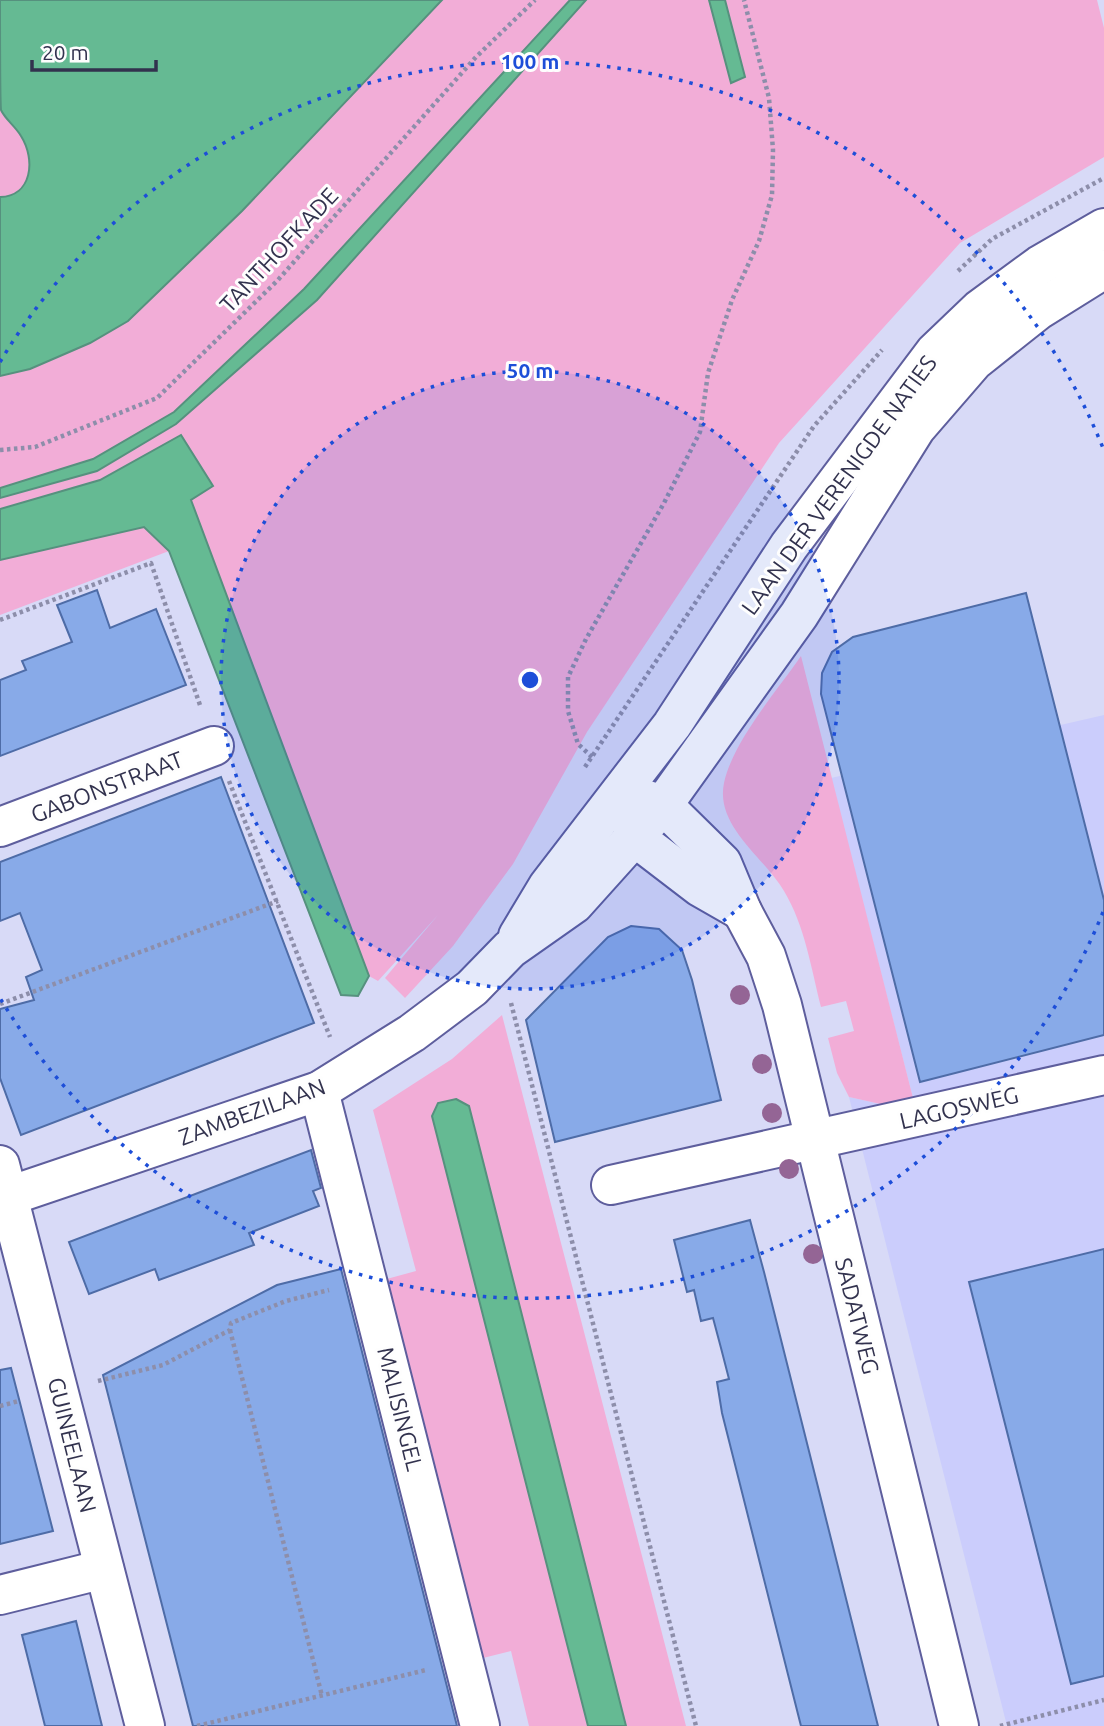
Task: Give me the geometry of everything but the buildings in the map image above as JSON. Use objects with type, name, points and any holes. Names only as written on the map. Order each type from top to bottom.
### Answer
[{"type":"street","name":"LAAN DER VERENIGDE NATIES","points":[[623,792],[671,725],[789,546],[935,352],[980,309],[1040,265],[1104,228]]},
{"type":"street","name":"LAAN DER VERENIGDE NATIES","points":[[636,838],[663,805],[799,615],[916,428],[974,361],[1037,311],[1104,269]]},
{"type":"street","name":"GABONSTRAAT","points":[[0,827],[214,746]]},
{"type":"street","name":"SADATWEG","points":[[623,792],[663,805],[722,863],[742,911],[766,956],[782,1005],[813,1141],[960,1726]]},
{"type":"street","points":[[623,792],[636,838],[700,887],[742,911]]},
{"type":"street","name":"ZAMBEZILAAN","points":[[510,949],[548,886],[623,792]]},
{"type":"street","name":"ZAMBEZILAAN","points":[[3,1187],[332,1083],[412,1034],[472,988],[510,949],[574,904],[636,838]]},
{"type":"street","name":"LAGOSWEG","points":[[611,1185],[1104,1075]]},
{"type":"street","name":"MALISINGEL","points":[[332,1083],[368,1280],[480,1726]]},
{"type":"street","name":"GUINEELAAN","points":[[3,1187],[59,1391],[145,1726]]},
{"type":"street","points":[[0,1595],[103,1569]]},
{"type":"path","name":"TANTHOFKADE","points":[[0,450],[35,447],[157,398],[278,281],[476,57],[535,0]]},
{"type":"path","points":[[591,756],[578,744],[568,711],[568,677],[586,639],[664,503],[700,432],[708,373],[732,300],[759,241],[772,195],[773,150],[769,99],[744,0]]},
{"type":"path","points":[[0,620],[151,564],[214,746],[278,901],[332,1083]]},
{"type":"path","points":[[0,1004],[278,901]]},
{"type":"path","points":[[472,988],[511,1000],[696,1726]]},
{"type":"path","points":[[321,1696],[230,1330],[231,1323],[286,1301],[368,1280]]},
{"type":"path","points":[[0,1406],[163,1365],[230,1330]]},
{"type":"path","points":[[197,1726],[464,1661]]},
{"type":"path","points":[[998,1726],[1104,1700]]},
{"type":"shaded area","points":[[0,0],[442,0],[242,211],[128,321],[90,343],[30,369],[0,376],[0,197],[11,195],[25,184],[29,156],[21,136],[1,110]]},
{"type":"shaded area","points":[[442,0],[570,0],[304,289],[174,412],[93,459],[0,488],[0,376],[30,369],[128,321],[242,211]]},
{"type":"shaded area","points":[[570,0],[586,0],[317,300],[176,424],[97,471],[0,498],[0,488],[93,459],[174,412],[304,289]]},
{"type":"shaded area","points":[[586,0],[709,0],[731,83],[745,77],[725,0],[1097,0],[1104,28],[1104,157],[960,243],[779,443],[587,732],[513,864],[453,946],[405,998],[385,978],[438,915],[378,981],[369,976],[191,499],[213,485],[181,435],[100,480],[0,509],[0,498],[97,471],[176,424],[317,300]]},
{"type":"shaded area","points":[[709,0],[725,0],[745,77],[731,83]]},
{"type":"shaded area","points":[[0,109],[21,135],[30,165],[25,183],[19,190],[0,197]]},
{"type":"shaded area","points":[[181,435],[213,486],[191,500],[369,976],[358,996],[341,995],[169,551],[144,527],[0,560],[0,509],[100,480]]},
{"type":"shaded area","points":[[144,527],[169,551],[0,615],[0,560]]},
{"type":"shaded area","points":[[801,656],[913,1098],[885,1105],[849,1097],[837,1073],[828,1038],[854,1031],[846,1001],[821,1007],[807,947],[791,904],[775,878],[734,827],[723,799],[724,783],[736,750]]},
{"type":"shaded area","points":[[1104,715],[1104,1726],[1007,1726],[849,1097],[885,1105],[913,1098],[831,778]]},
{"type":"shaded area","points":[[502,1015],[686,1726],[626,1726],[469,1106],[456,1099],[438,1103],[432,1116],[588,1726],[529,1726],[511,1651],[483,1658],[383,1280],[416,1271],[373,1110],[452,1059]]},
{"type":"shaded area","points":[[456,1099],[469,1106],[626,1726],[588,1726],[432,1116],[438,1103]]}]
